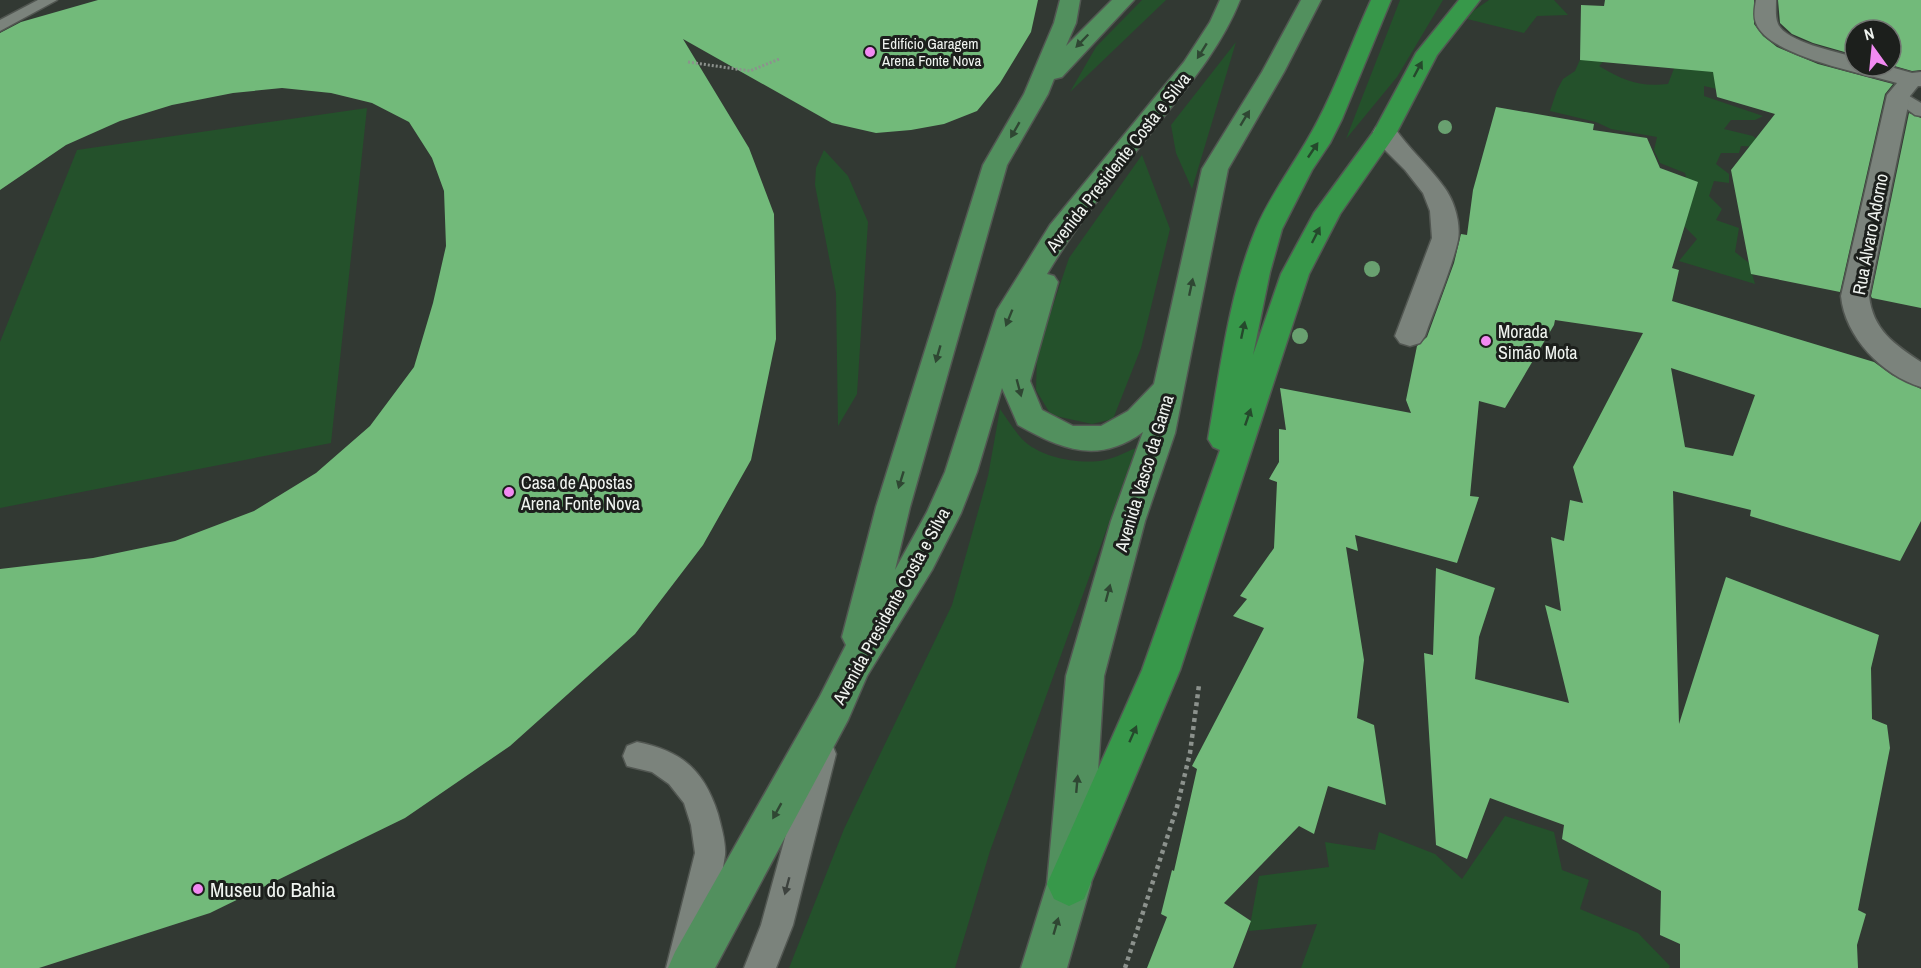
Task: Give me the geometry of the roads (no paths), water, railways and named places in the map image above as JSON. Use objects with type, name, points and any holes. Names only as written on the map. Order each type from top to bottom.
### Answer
[{"type":"highway","points":[[1209,532],[1241,336],[1269,229],[1299,170],[1330,119],[1381,0]]},
{"type":"highway","points":[[1069,884],[1161,670],[1296,274],[1327,213],[1385,132],[1427,53],[1470,0]]},
{"type":"main road","points":[[853,666],[893,507],[994,165],[1036,94],[1065,23],[1070,0]]},
{"type":"main road","points":[[1036,94],[1070,53],[1124,0]]},
{"type":"main road","name":"Avenida Presidente Costa e Silva","points":[[691,968],[834,708],[853,666],[920,560],[944,513],[961,472],[1007,319],[1059,231],[1193,66],[1221,22],[1230,0]]},
{"type":"main road","name":"Avenida Vasco da Gama","points":[[1044,968],[1069,884],[1085,676],[1128,521],[1159,433],[1215,169],[1273,72],[1311,0]]},
{"type":"main road","points":[[1059,231],[1015,381],[1029,417],[1071,438],[1101,438],[1126,429],[1153,408],[1170,386]]},
{"type":"street","points":[[1766,0],[1766,23],[1773,34],[1798,47],[1843,60]]},
{"type":"street","points":[[1893,78],[1910,85]]},
{"type":"street","name":"Rua Álvaro Adorno","points":[[1910,85],[1855,296],[1859,320],[1874,340],[1921,376]]},
{"type":"street","points":[[1385,132],[1435,192],[1443,211],[1445,238],[1410,336]]},
{"type":"lane","points":[[0,26],[49,0]]},
{"type":"lane","points":[[1910,85],[1921,111]]},
{"type":"lane","points":[[760,968],[777,925],[834,708]]},
{"type":"lane","points":[[637,756],[658,760],[679,774],[697,795],[706,825],[710,853],[682,968]]},
{"type":"place","name":"Edifício Garagem Arena Fonte Nova","points":[[870,52]]},
{"type":"place","name":"Morada Simão Mota","points":[[1486,341]]},
{"type":"place","name":"Casa de Apostas Arena Fonte Nova","points":[[509,492]]},
{"type":"place","name":"Museu do Bahia","points":[[198,889]]}]
